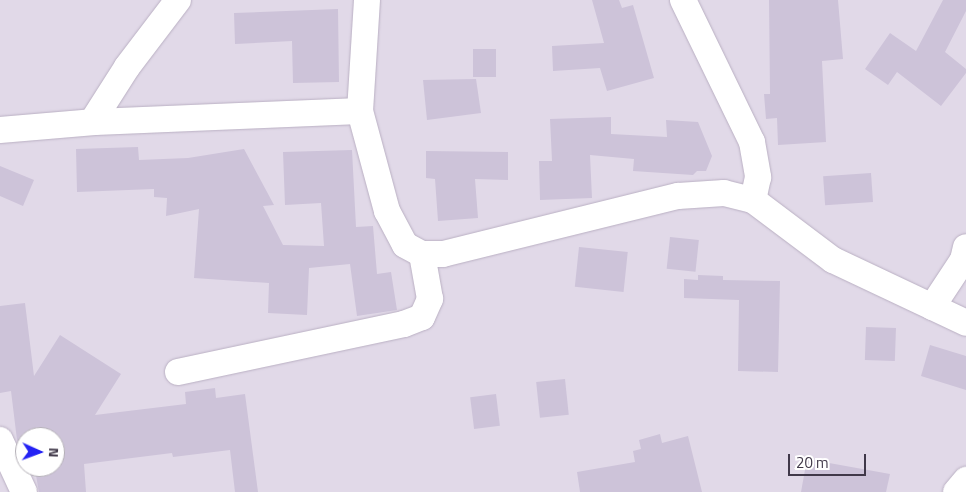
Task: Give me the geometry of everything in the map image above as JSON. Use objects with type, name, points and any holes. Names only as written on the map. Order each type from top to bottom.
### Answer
[{"type":"street","points":[[92,122],[127,67],[178,0]]},
{"type":"street","points":[[367,0],[360,111],[395,229],[405,245],[422,254],[443,254],[678,196],[724,193],[753,200],[815,249],[966,322]]},
{"type":"street","points":[[683,0],[752,142],[758,177],[753,200]]},
{"type":"street","points":[[0,130],[92,122],[360,111]]},
{"type":"street","points":[[932,307],[963,260],[966,247]]},
{"type":"street","points":[[178,372],[404,324],[422,317],[430,299],[422,254]]},
{"type":"street","points":[[0,440],[24,492]]},
{"type":"street","points":[[956,492],[966,480]]},
{"type":"shaded area","points":[[0,0],[966,0],[966,492],[0,492]]},
{"type":"building","points":[[592,0],[619,0],[622,8],[633,5],[654,78],[607,91],[600,68],[553,71],[552,46],[604,43]]},
{"type":"building","points":[[769,0],[838,0],[843,59],[822,61],[826,142],[778,145],[777,118],[766,119],[764,94],[770,94]]},
{"type":"building","points":[[943,0],[966,0],[966,11],[945,52],[966,69],[966,73],[941,106],[897,72],[888,85],[865,69],[890,33],[916,51]]},
{"type":"building","points":[[338,9],[339,82],[293,83],[292,41],[235,44],[234,13]]},
{"type":"building","points":[[473,49],[496,49],[496,77],[473,77]]},
{"type":"building","points":[[476,79],[481,113],[427,120],[423,80]]},
{"type":"building","points":[[611,117],[611,134],[667,137],[666,120],[698,122],[712,156],[706,171],[697,171],[693,175],[633,171],[634,159],[590,155],[592,198],[540,200],[539,161],[552,161],[550,119]]},
{"type":"building","points":[[138,147],[139,160],[188,158],[244,149],[274,205],[263,206],[283,245],[324,246],[321,203],[285,205],[283,152],[352,150],[356,227],[373,226],[377,274],[391,272],[397,310],[357,316],[350,264],[309,268],[307,315],[268,313],[269,283],[194,278],[199,209],[166,216],[167,198],[154,197],[154,189],[77,192],[76,149]]},
{"type":"building","points":[[426,151],[508,152],[508,180],[475,179],[478,218],[438,221],[435,179],[426,178]]},
{"type":"building","points":[[0,166],[34,180],[23,206],[0,196]]},
{"type":"building","points":[[871,173],[873,202],[825,205],[823,176]]},
{"type":"building","points":[[670,237],[699,240],[695,272],[667,269]]},
{"type":"building","points":[[579,247],[628,252],[624,292],[575,287]]},
{"type":"building","points":[[698,275],[723,276],[723,280],[780,281],[778,372],[738,371],[739,300],[684,298],[684,279],[698,280]]},
{"type":"building","points":[[25,303],[34,376],[60,335],[121,374],[95,415],[186,404],[185,392],[215,388],[216,398],[245,394],[258,492],[235,492],[230,450],[173,457],[172,453],[84,464],[86,492],[39,492],[36,477],[65,477],[65,427],[15,427],[11,391],[0,393],[0,306]]},
{"type":"building","points":[[866,327],[896,328],[895,361],[865,360]]},
{"type":"building","points":[[930,345],[966,356],[966,390],[921,376]]},
{"type":"building","points":[[565,379],[569,415],[540,418],[536,382]]},
{"type":"building","points":[[496,394],[500,426],[474,429],[470,397]]},
{"type":"building","points":[[660,434],[662,443],[688,436],[702,492],[580,492],[577,472],[635,462],[633,451],[641,449],[639,440]]},
{"type":"building","points":[[807,459],[890,474],[886,492],[801,492]]}]
